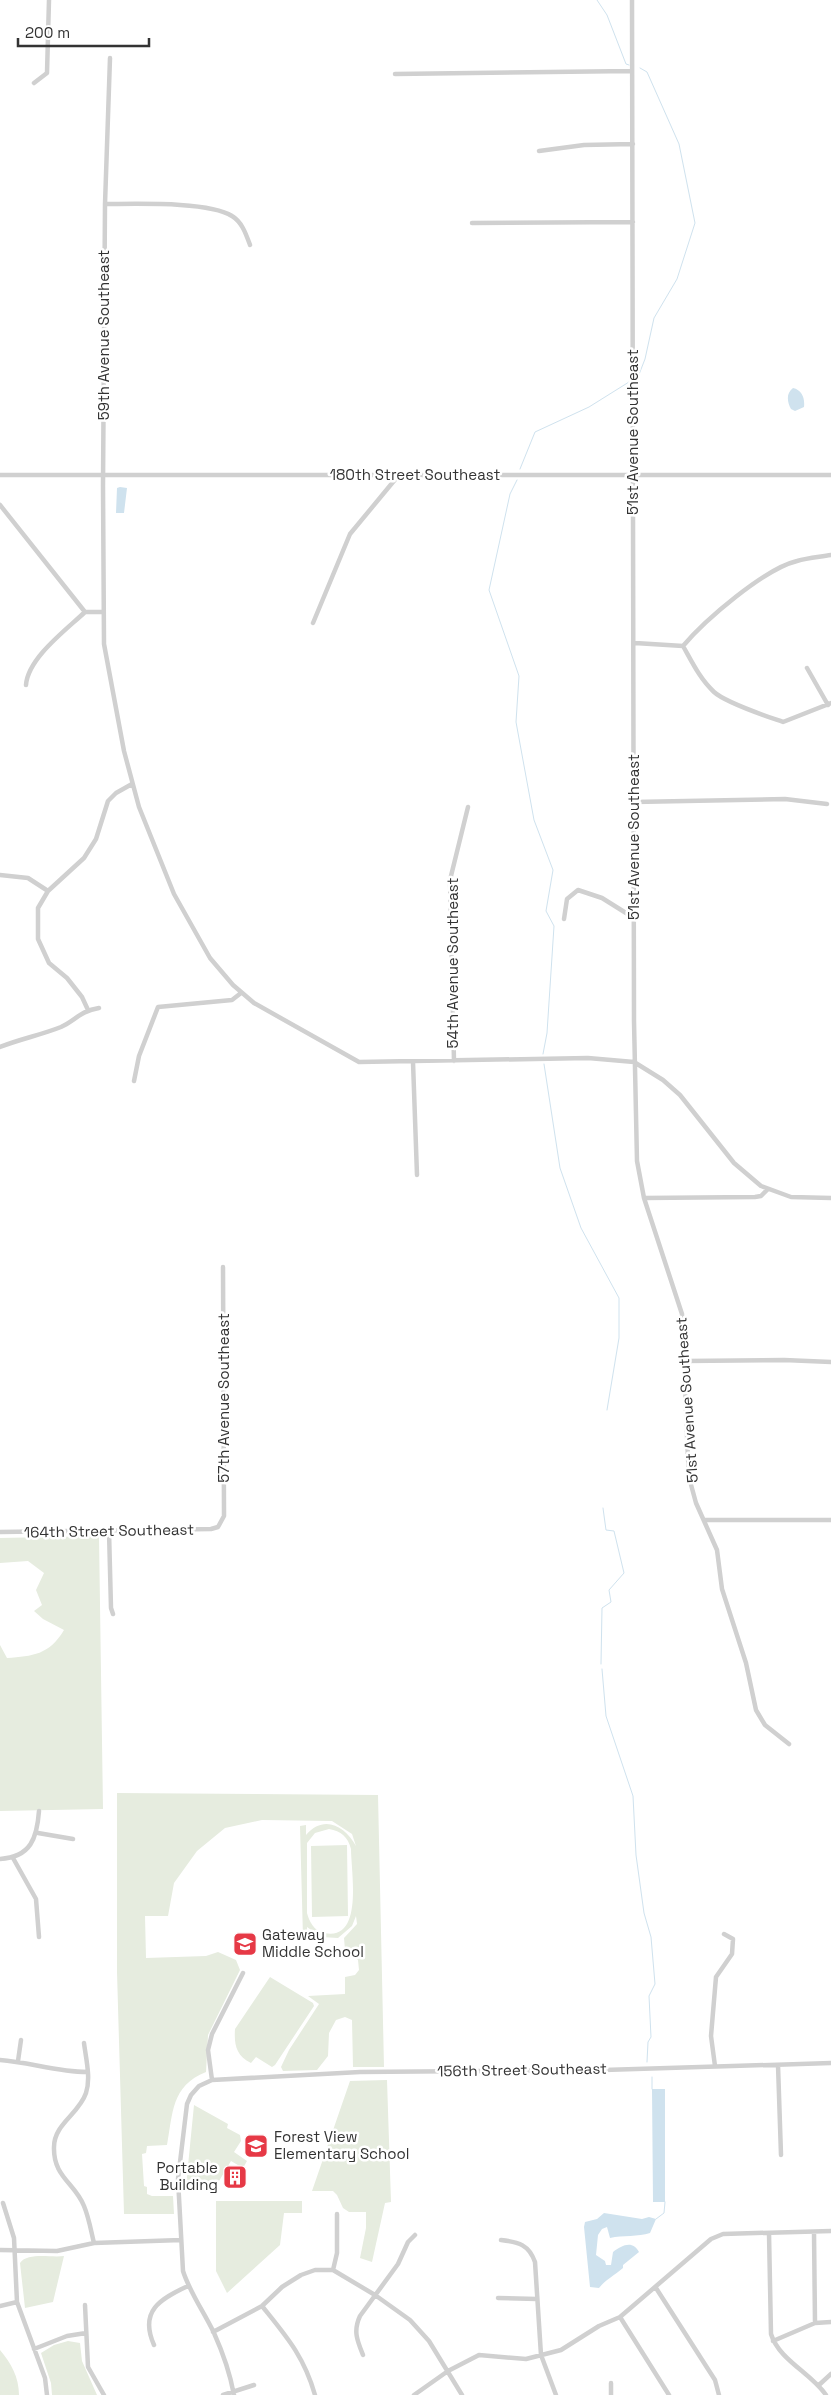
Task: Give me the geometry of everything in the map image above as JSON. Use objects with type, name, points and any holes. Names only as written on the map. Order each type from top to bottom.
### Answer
[{"type":"street","points":[[34,83],[47,74],[49,0]]},
{"type":"street","name":"51st Avenue Southeast","points":[[632,0],[634,1062],[637,1161],[644,1198],[682,1314],[688,1460],[696,1503],[708,1534],[718,1550],[722,1588],[744,1657],[756,1710],[765,1725],[789,1744]]},
{"type":"street","name":"59th Avenue Southeast","points":[[110,58],[105,204],[103,473],[103,612],[105,652],[132,784],[174,894],[210,958],[241,992],[270,1012],[324,1040],[359,1062],[604,1058],[634,1062]]},
{"type":"street","points":[[395,74],[632,71]]},
{"type":"street","points":[[539,151],[584,145],[633,144]]},
{"type":"street","points":[[105,204],[190,206],[226,212],[234,217],[242,226],[250,245]]},
{"type":"street","points":[[472,223],[633,222]]},
{"type":"street","name":"180th Street Southeast","points":[[0,474],[103,473],[398,476],[831,475]]},
{"type":"street","points":[[313,623],[335,574],[350,534],[398,476]]},
{"type":"street","points":[[0,505],[85,612]]},
{"type":"street","points":[[683,646],[693,634],[768,574],[795,561],[831,555]]},
{"type":"street","points":[[26,685],[26,674],[34,661],[85,612],[103,612]]},
{"type":"street","points":[[634,643],[683,646]]},
{"type":"street","points":[[683,646],[696,671],[715,693],[783,722],[830,704],[807,668]]},
{"type":"street","points":[[88,1010],[82,997],[67,978],[49,963],[38,938],[38,908],[48,891],[84,858],[96,839],[108,801],[116,793],[132,784]]},
{"type":"street","points":[[634,802],[785,799],[827,804]]},
{"type":"street","name":"54th Avenue Southeast","points":[[454,1061],[450,880],[468,807]]},
{"type":"street","points":[[0,875],[28,878],[48,891]]},
{"type":"street","points":[[564,919],[567,899],[578,890],[602,898],[634,918]]},
{"type":"street","points":[[134,1080],[139,1056],[158,1007],[232,1000],[241,992]]},
{"type":"street","points":[[0,1047],[43,1034],[69,1023],[72,1018],[88,1010],[99,1008]]},
{"type":"street","points":[[413,1062],[417,1175]]},
{"type":"street","points":[[634,1062],[664,1080],[680,1095],[734,1163],[746,1175],[767,1190],[791,1196],[831,1198]]},
{"type":"street","points":[[644,1198],[761,1196],[767,1190]]},
{"type":"street","name":"57th Avenue Southeast","points":[[218,1527],[224,1516],[223,1267]]},
{"type":"street","points":[[685,1361],[784,1360],[831,1362]]},
{"type":"street","points":[[704,1520],[831,1520]]},
{"type":"street","name":"164th Street Southeast","points":[[0,1532],[212,1529],[218,1527]]},
{"type":"street","points":[[109,1531],[111,1608],[113,1614]]},
{"type":"street","points":[[0,1859],[13,1858],[32,1842],[38,1833],[39,1811]]},
{"type":"street","points":[[38,1833],[73,1839]]},
{"type":"street","points":[[13,1858],[36,1899],[39,1937]]},
{"type":"street","points":[[715,2066],[711,2036],[716,1977],[732,1954],[734,1943],[733,1939],[724,1934]]},
{"type":"street","points":[[234,2393],[225,2360],[213,2332],[188,2286],[183,2271],[178,2179],[187,2104],[191,2094],[199,2086],[212,2080],[208,2050],[212,2034],[243,1972]]},
{"type":"street","points":[[18,2061],[21,2040]]},
{"type":"street","points":[[84,2044],[88,2085],[81,2104],[62,2126],[53,2146],[58,2172],[84,2206],[94,2243]]},
{"type":"street","points":[[0,2060],[18,2061],[70,2072],[87,2072]]},
{"type":"street","name":"156th Street Southeast","points":[[212,2080],[360,2072],[604,2070],[831,2063]]},
{"type":"street","points":[[778,2065],[781,2154]]},
{"type":"street","points":[[4,2203],[15,2250],[17,2302],[45,2378],[47,2395]]},
{"type":"street","points":[[333,2270],[338,2214]]},
{"type":"street","points":[[414,2395],[448,2371],[479,2356],[511,2360],[526,2359],[561,2350],[599,2326],[620,2316],[656,2288],[712,2239],[724,2234],[831,2231]]},
{"type":"street","points":[[814,2232],[815,2323]]},
{"type":"street","points":[[769,2233],[771,2334],[773,2341],[781,2351],[819,2385],[826,2395]]},
{"type":"street","points":[[364,2355],[356,2337],[356,2325],[360,2316],[398,2264],[408,2242],[415,2235]]},
{"type":"street","points":[[0,2250],[58,2251],[94,2243],[181,2240]]},
{"type":"street","points":[[501,2240],[519,2242],[532,2254],[537,2272],[541,2355],[556,2395]]},
{"type":"street","points":[[213,2332],[262,2306],[282,2287],[301,2275],[315,2270],[333,2270],[376,2295],[410,2320],[429,2341],[462,2395]]},
{"type":"street","points":[[154,2345],[150,2325],[151,2313],[156,2304],[164,2296],[188,2286]]},
{"type":"street","points":[[656,2288],[714,2380],[719,2395]]},
{"type":"street","points":[[498,2298],[537,2299]]},
{"type":"street","points":[[0,2306],[17,2302]]},
{"type":"street","points":[[86,2305],[88,2367],[104,2395]]},
{"type":"street","points":[[262,2306],[296,2348],[310,2377],[315,2395]]},
{"type":"street","points":[[620,2316],[669,2395]]},
{"type":"street","points":[[773,2341],[815,2323],[831,2322]]},
{"type":"street","points":[[34,2349],[67,2336],[86,2333]]},
{"type":"street","points":[[819,2385],[831,2374]]},
{"type":"street","points":[[611,2383],[611,2395]]},
{"type":"street","points":[[222,2395],[234,2393],[254,2385]]},
{"type":"shaded area","points":[[99,1536],[103,1809],[0,1811],[0,1645],[7,1658],[33,1655],[52,1645],[64,1630],[43,1619],[34,1611],[42,1605],[36,1590],[44,1573],[28,1561],[0,1563],[0,1538]]},
{"type":"shaded area","points":[[117,1793],[378,1795],[384,2067],[353,2067],[352,2020],[345,2017],[336,2020],[329,2033],[328,2056],[317,2070],[283,2071],[281,2067],[289,2050],[319,2004],[308,1996],[345,1994],[345,1977],[355,1975],[359,1970],[358,1960],[345,1950],[344,1938],[357,1924],[356,1916],[352,1926],[338,1938],[321,1937],[307,1927],[307,1938],[303,1938],[300,1826],[306,1825],[306,1835],[320,1825],[334,1825],[346,1833],[356,1846],[352,1834],[332,1821],[262,1820],[225,1828],[197,1851],[174,1883],[168,1916],[145,1916],[146,1958],[206,1956],[218,1952],[236,1960],[240,1970],[208,2035],[206,2072],[186,2085],[180,2093],[173,2112],[167,2145],[147,2146],[146,2153],[142,2154],[144,2186],[147,2187],[147,2194],[152,2196],[173,2196],[174,2214],[124,2214],[117,1972]],"holes":[[[329,1829],[346,1838],[351,1849],[352,1903],[350,1916],[345,1927],[337,1933],[324,1933],[315,1928],[307,1913],[307,1843],[315,1833]]]},
{"type":"shaded area","points":[[347,1845],[348,1916],[312,1917],[311,1846]]},
{"type":"shaded area","points":[[270,1977],[313,2003],[314,2006],[272,2067],[256,2057],[251,2063],[242,2057],[237,2049],[235,2034],[235,2029]]},
{"type":"shaded area","points":[[387,2080],[391,2202],[385,2203],[372,2262],[360,2258],[366,2228],[366,2212],[349,2212],[343,2208],[333,2191],[312,2191],[350,2081]]},
{"type":"shaded area","points":[[194,2105],[228,2124],[227,2128],[240,2135],[241,2141],[234,2152],[247,2161],[243,2168],[231,2161],[216,2186],[186,2186]]},
{"type":"shaded area","points":[[216,2201],[302,2201],[302,2213],[284,2213],[280,2245],[227,2293],[216,2271]]},
{"type":"shaded area","points":[[34,2256],[64,2256],[53,2302],[25,2308],[20,2263]]},
{"type":"shaded area","points":[[68,2341],[80,2343],[82,2361],[97,2395],[52,2395],[51,2383],[41,2353],[54,2345]]},
{"type":"shaded area","points":[[0,2350],[14,2371],[18,2382],[19,2395],[0,2395]]},
{"type":"water","points":[[793,388],[801,393],[804,401],[804,407],[795,411],[791,409],[788,401],[789,392]]},
{"type":"water","points":[[117,488],[127,488],[124,513],[116,513]]},
{"type":"water","points":[[652,2089],[665,2089],[665,2202],[653,2202]]},
{"type":"water","points":[[604,2213],[642,2219],[649,2217],[656,2219],[650,2233],[635,2236],[610,2238],[607,2227],[602,2229],[598,2235],[596,2255],[605,2261],[606,2265],[611,2265],[613,2252],[620,2247],[631,2245],[637,2248],[639,2252],[599,2288],[590,2287],[584,2227],[585,2222],[597,2219]]},
{"type":"waterway","points":[[597,0],[607,15],[626,64],[629,65]]},
{"type":"waterway","points":[[638,377],[645,359],[654,318],[677,279],[695,223],[679,144],[647,72],[640,68]]},
{"type":"waterway","points":[[520,469],[535,432],[589,407],[629,382]]},
{"type":"waterway","points":[[517,480],[510,494],[489,590],[519,676],[516,722],[534,820],[553,870],[546,911],[554,926],[547,1033],[543,1054]]},
{"type":"waterway","points":[[544,1064],[560,1168],[581,1228],[619,1298],[619,1338],[607,1410]]},
{"type":"waterway","points":[[601,1664],[602,1608],[611,1602],[609,1590],[624,1573],[614,1531],[606,1530],[603,1508]]},
{"type":"waterway","points":[[602,1669],[606,1716],[633,1796],[636,1855],[644,1913],[651,1937],[655,1984],[649,1996],[651,2037],[648,2042],[647,2062]]},
{"type":"waterway","points":[[652,2077],[652,2089]]},
{"type":"waterway","points":[[656,2219],[664,2213],[665,2202]]},
{"type":"place","name":"Gateway Middle School","points":[[245,1944]]},
{"type":"place","name":"Forest View Elementary School","points":[[256,2146]]},
{"type":"place","name":"Portable Building","points":[[235,2177]]}]
